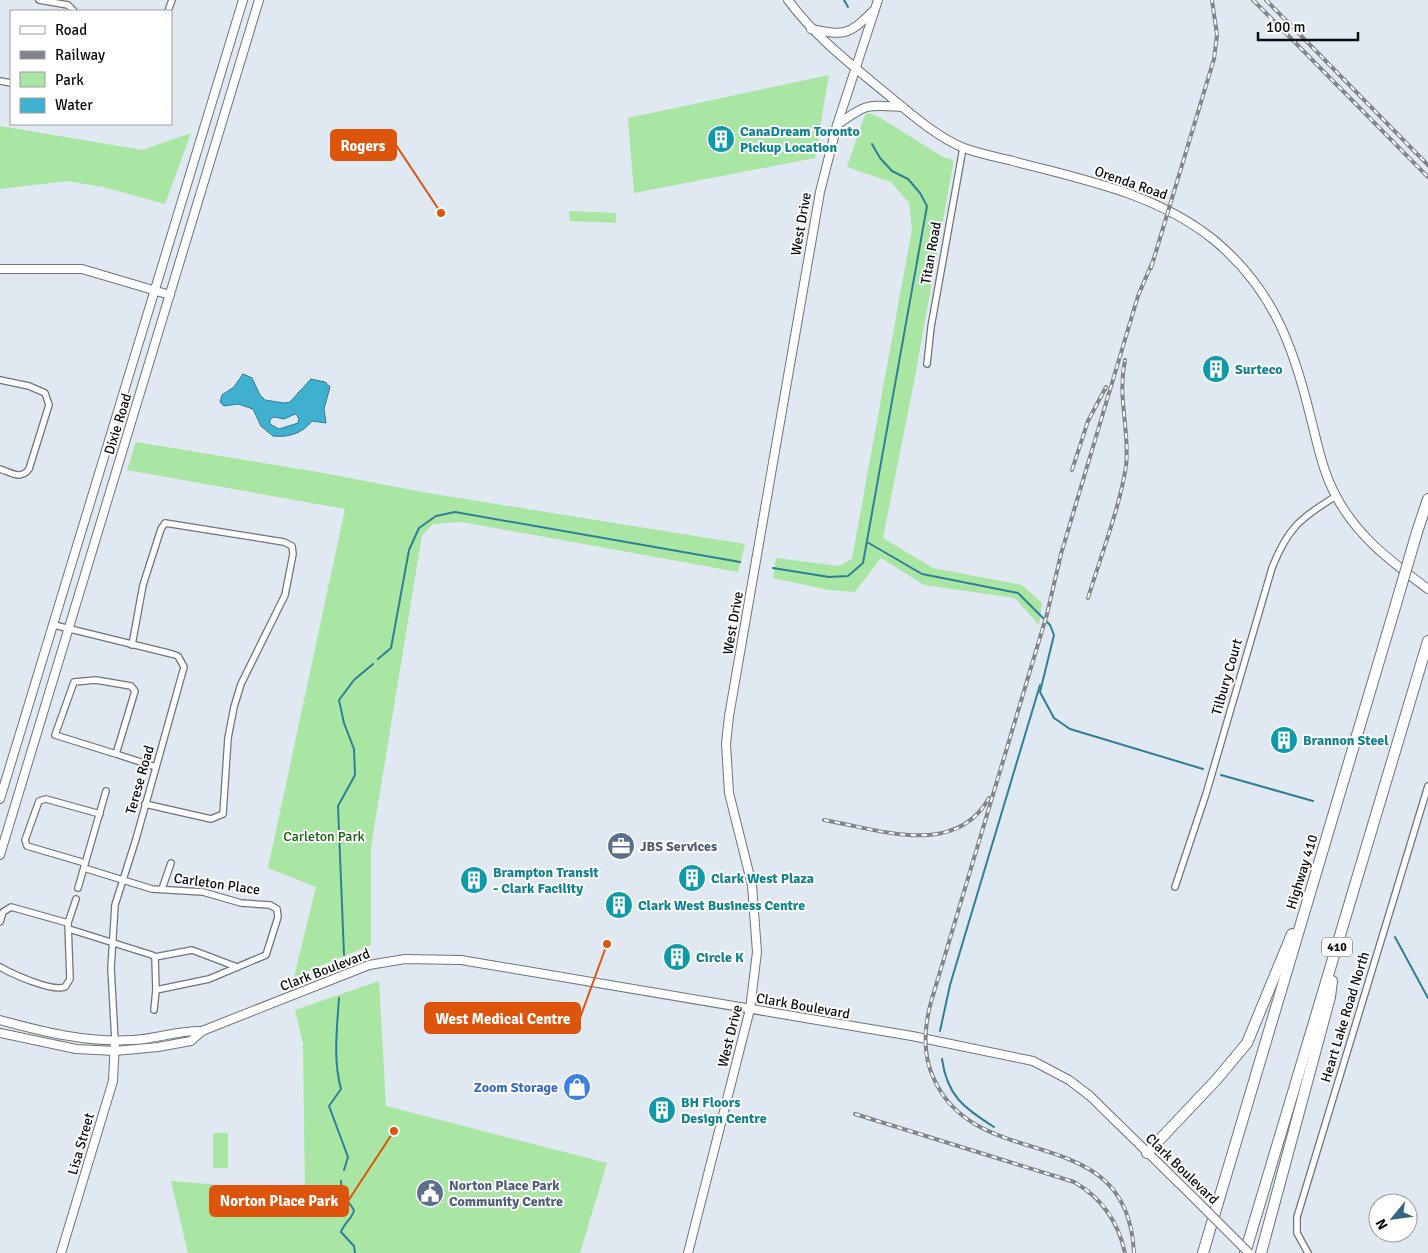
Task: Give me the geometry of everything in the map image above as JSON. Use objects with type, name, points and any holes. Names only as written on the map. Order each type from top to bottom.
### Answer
[{"type":"highway","name":"Highway 410","points":[[1203,1253],[1428,499]]},
{"type":"highway","name":"410","points":[[1245,1253],[1428,641]]},
{"type":"highway","points":[[1147,1152],[1217,1080],[1247,1043],[1286,947],[1305,909]]},
{"type":"highway","points":[[1261,1253],[1330,997],[1335,955]]},
{"type":"street","points":[[39,0],[68,5],[73,10]]},
{"type":"street","name":"Dixie Road","points":[[0,800],[243,0]]},
{"type":"street","name":"Dixie Road","points":[[0,855],[259,0]]},
{"type":"street","name":"Orenda Road","points":[[788,0],[810,28],[856,68],[903,107],[963,148],[1124,190],[1169,209],[1214,240],[1249,276],[1270,305],[1283,329],[1298,365],[1320,452],[1336,496],[1367,539],[1384,555],[1428,589]]},
{"type":"street","name":"West Drive","points":[[688,1253],[750,1009],[756,972],[757,928],[752,885],[729,793],[726,744],[729,716],[811,235],[837,124],[878,0]]},
{"type":"street","points":[[810,28],[839,34],[849,33],[874,10]]},
{"type":"street","points":[[837,124],[863,107],[874,104],[903,107]]},
{"type":"street","name":"Titan Road","points":[[927,364],[931,327],[963,148]]},
{"type":"street","points":[[0,269],[82,269],[170,295]]},
{"type":"street","points":[[0,380],[39,390],[45,393],[49,404],[29,469],[24,475],[20,476],[0,469]]},
{"type":"street","name":"Tilbury Court","points":[[1175,887],[1206,794],[1272,568],[1282,543],[1290,531],[1307,514],[1336,496]]},
{"type":"street","points":[[132,645],[143,585],[160,529],[165,523],[284,542],[292,546],[293,554],[284,595],[241,684],[234,707],[228,738],[223,814],[211,819],[146,804]]},
{"type":"street","name":"Terese Road","points":[[54,626],[178,656],[184,667],[146,804],[115,905],[111,943],[115,1041]]},
{"type":"street","points":[[116,754],[135,691],[132,686],[96,680],[74,682],[55,735],[156,767]]},
{"type":"street","name":"Heart Lake Road North","points":[[1308,1253],[1296,1233],[1297,1217],[1428,786]]},
{"type":"street","points":[[78,888],[106,791]]},
{"type":"street","name":"Carleton Place","points":[[100,814],[46,799],[39,801],[25,840],[27,846],[152,889],[202,892],[241,903],[270,905],[277,909],[278,917],[266,955],[209,979],[156,990]]},
{"type":"street","name":"Carleton Place","points":[[162,889],[171,863]]},
{"type":"street","points":[[0,967],[13,974],[55,988],[65,987],[70,979],[67,947],[69,926],[76,899]]},
{"type":"street","points":[[0,922],[3,912],[11,907],[69,926],[111,943],[152,954],[155,958],[156,990],[154,1010]]},
{"type":"street","points":[[155,958],[192,950],[237,967]]},
{"type":"street","name":"Clark Boulevard","points":[[0,1033],[76,1049],[116,1051],[158,1047],[191,1041],[202,1031],[360,968],[405,959],[461,960],[912,1036],[1033,1061],[1069,1080],[1090,1096],[1249,1253]]},
{"type":"street","name":"Clark Boulevard","points":[[0,1020],[60,1035],[115,1041],[157,1038],[187,1030],[202,1031]]},
{"type":"street","name":"Lisa Street","points":[[61,1253],[113,1081],[115,1041]]},
{"type":"green space","points":[[829,75],[815,158],[634,193],[628,118]]},
{"type":"green space","points":[[869,113],[879,117],[943,157],[953,160],[914,382],[883,538],[933,568],[1022,585],[1042,603],[1039,625],[1015,598],[924,585],[881,558],[855,592],[829,590],[773,578],[776,558],[839,566],[852,559],[912,229],[909,203],[891,182],[847,167],[865,115]]},
{"type":"green space","points":[[0,126],[142,150],[191,133],[165,204],[103,187],[67,181],[0,189]]},
{"type":"green space","points":[[569,211],[616,213],[616,223],[570,221]]},
{"type":"green space","name":"Carleton Park","points":[[136,442],[318,472],[428,493],[745,544],[738,572],[462,522],[433,524],[422,535],[371,847],[371,945],[294,977],[316,887],[268,868],[345,509],[127,470]]},
{"type":"green space","points":[[379,981],[386,1106],[607,1163],[580,1253],[188,1253],[171,1181],[305,1192],[303,1044],[295,1010]]},
{"type":"green space","points":[[213,1133],[228,1133],[228,1168],[213,1168]]},
{"type":"water","points":[[243,374],[252,378],[260,395],[265,400],[284,403],[290,402],[311,379],[325,382],[330,387],[324,409],[326,423],[312,421],[295,434],[273,436],[261,426],[253,409],[238,404],[224,406],[220,402],[222,395],[234,387]],"holes":[[[295,414],[299,418],[298,423],[279,429],[270,424],[270,419],[274,417],[284,419]]]},
{"type":"waterway","points":[[844,0],[848,7]]},
{"type":"waterway","points":[[773,568],[829,577],[848,576],[863,563],[927,206],[920,193],[908,179],[892,171],[880,158],[872,144]]},
{"type":"waterway","points":[[378,659],[391,648],[409,550],[419,528],[436,516],[455,512],[740,562]]},
{"type":"waterway","points":[[867,542],[922,574],[1018,593],[1050,625],[1054,635],[1040,692],[1054,718],[1070,729],[1203,769]]},
{"type":"waterway","points":[[344,955],[338,806],[355,775],[354,749],[344,723],[339,700],[354,680],[373,664]]},
{"type":"waterway","points":[[940,1031],[950,985],[1040,685]]},
{"type":"waterway","points":[[1221,775],[1313,801]]},
{"type":"waterway","points":[[1395,937],[1428,998]]},
{"type":"waterway","points":[[339,998],[336,1055],[341,1089],[329,1106],[348,1157],[344,1170]]},
{"type":"waterway","points":[[942,1059],[948,1083],[959,1100],[974,1114],[994,1127]]},
{"type":"waterway","points":[[341,1181],[342,1193],[354,1210],[341,1232],[354,1246],[355,1253]]},
{"type":"railway","points":[[1151,268],[1214,59],[1217,35],[1212,0]]},
{"type":"railway","points":[[1253,0],[1428,177]]},
{"type":"railway","points":[[1266,0],[1428,165]]},
{"type":"railway","points":[[1134,1253],[1125,1210],[1106,1182],[1080,1164],[983,1128],[955,1109],[930,1070],[925,1041],[931,1002],[1047,614],[1061,554],[1138,296],[1153,261]]},
{"type":"railway","points":[[1088,598],[1115,515],[1126,466],[1127,453],[1122,388],[1125,360]]},
{"type":"railway","points":[[1072,470],[1088,421],[1106,387]]},
{"type":"railway","points":[[824,820],[891,833],[936,834],[956,828],[974,817],[989,798]]},
{"type":"railway","points":[[855,1114],[1074,1182],[1093,1195],[1107,1211],[1118,1231],[1125,1253]]},
{"type":"place","name":"CanaDream Toronto Pickup Location","points":[[721,139]]},
{"type":"place","name":"Rogers","points":[[441,213]]},
{"type":"place","name":"Surteco","points":[[1216,369]]},
{"type":"place","name":"Brannon Steel","points":[[1284,740]]},
{"type":"place","name":"JBS Services","points":[[621,846]]},
{"type":"place","name":"Clark West Plaza","points":[[692,878]]},
{"type":"place","name":"Brampton Transit - Clark Facility","points":[[474,880]]},
{"type":"place","name":"Clark West Business Centre","points":[[619,905]]},
{"type":"place","name":"West Medical Centre","points":[[607,944]]},
{"type":"place","name":"Circle K","points":[[677,957]]},
{"type":"place","name":"Zoom Storage","points":[[577,1087]]},
{"type":"place","name":"BH Floors Design Centre","points":[[662,1110]]},
{"type":"place","name":"Norton Place Park","points":[[394,1131]]},
{"type":"place","name":"Norton Place Park Community Centre","points":[[430,1193]]}]
